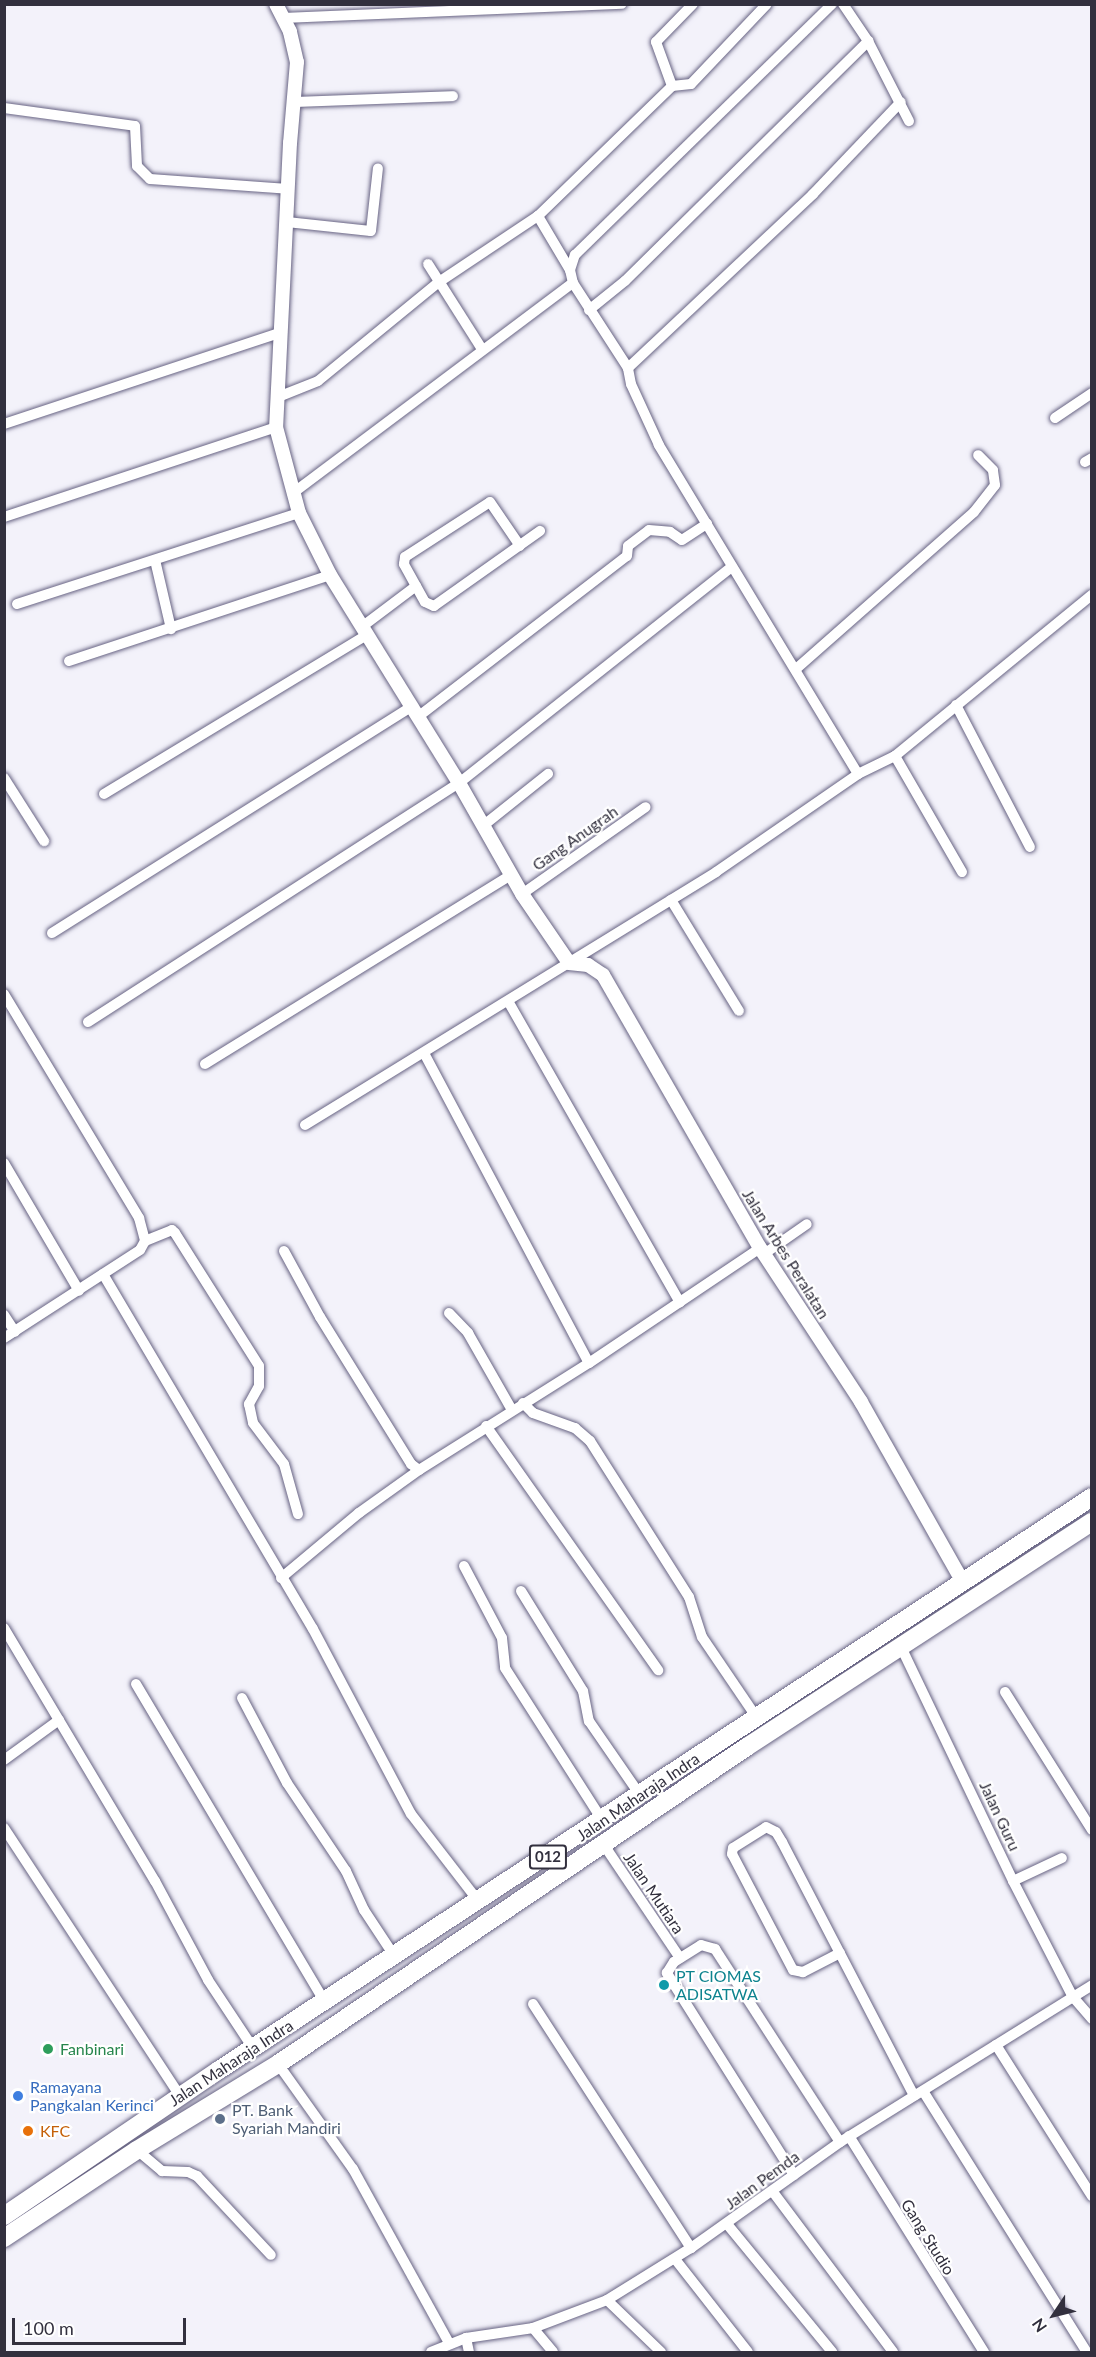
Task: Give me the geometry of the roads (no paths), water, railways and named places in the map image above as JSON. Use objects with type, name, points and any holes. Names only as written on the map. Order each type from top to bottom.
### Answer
[{"type":"highway","name":"Jalan Maharaja Indra","points":[[4,2216],[180,2096],[603,1821],[1092,1497]]},
{"type":"highway","name":"Jalan Maharaja Indra","points":[[4,2238],[137,2150],[278,2064],[873,1665],[1092,1522]]},
{"type":"highway","points":[[864,1648],[873,1665]]},
{"type":"street","points":[[276,4],[283,18],[297,62],[276,427],[299,513],[330,575],[416,711],[522,894],[569,963]]},
{"type":"street","points":[[283,18],[622,4]]},
{"type":"street","points":[[672,86],[656,42],[693,4]]},
{"type":"street","points":[[278,398],[318,381],[440,282],[538,216],[672,86],[689,86],[767,4]]},
{"type":"street","points":[[570,270],[575,255],[832,4]]},
{"type":"street","points":[[843,4],[868,41],[909,121]]},
{"type":"street","points":[[589,310],[625,281],[868,41]]},
{"type":"street","points":[[293,102],[453,96]]},
{"type":"street","points":[[628,368],[813,194],[901,102]]},
{"type":"street","points":[[4,108],[135,126],[137,166],[150,179],[288,189]]},
{"type":"street","points":[[287,222],[371,231],[378,168]]},
{"type":"street","points":[[538,216],[570,270],[573,283],[628,368],[631,384],[659,445],[858,774]]},
{"type":"street","points":[[428,264],[482,349]]},
{"type":"street","points":[[293,493],[573,283]]},
{"type":"street","points":[[4,423],[282,332]]},
{"type":"street","points":[[1055,418],[1092,393]]},
{"type":"street","points":[[4,517],[276,427]]},
{"type":"street","points":[[796,669],[974,512],[995,485],[993,470],[978,455]]},
{"type":"street","points":[[520,546],[490,502],[405,557],[404,564],[425,602],[434,606],[520,546],[540,531]]},
{"type":"street","points":[[17,604],[299,513]]},
{"type":"street","points":[[52,933],[416,711],[627,556],[628,546],[649,530],[670,532],[682,540],[707,524]]},
{"type":"street","points":[[155,560],[171,629]]},
{"type":"street","points":[[88,1022],[459,783],[732,567]]},
{"type":"street","points":[[69,661],[330,575]]},
{"type":"street","points":[[104,794],[366,630],[416,586]]},
{"type":"street","points":[[305,1125],[671,900],[858,774],[895,756],[1092,596]]},
{"type":"street","points":[[956,705],[1030,847]]},
{"type":"street","points":[[895,756],[962,872]]},
{"type":"street","points":[[484,825],[548,774]]},
{"type":"street","points":[[4,778],[44,841]]},
{"type":"street","name":"Gang Anugrah","points":[[522,894],[646,807]]},
{"type":"street","points":[[205,1064],[511,875]]},
{"type":"street","points":[[671,900],[739,1011]]},
{"type":"street","name":"Jalan Arbes Peralatan","points":[[569,963],[588,965],[603,975],[762,1251],[861,1402],[963,1582]]},
{"type":"street","points":[[4,994],[139,1218],[145,1241]]},
{"type":"street","points":[[508,1001],[680,1302]]},
{"type":"street","points":[[424,1053],[589,1363]]},
{"type":"street","points":[[4,1163],[79,1291]]},
{"type":"street","points":[[281,1578],[359,1513],[419,1470],[589,1363],[680,1302],[807,1224]]},
{"type":"street","points":[[4,1338],[140,1250],[145,1241],[172,1230],[259,1366],[259,1386],[249,1404],[253,1423],[284,1464],[298,1514]]},
{"type":"street","points":[[284,1251],[320,1317],[411,1464],[419,1470]]},
{"type":"street","points":[[103,1274],[340,1677],[411,1814],[478,1902]]},
{"type":"street","points":[[449,1313],[468,1333],[512,1410]]},
{"type":"street","points":[[4,1315],[15,1332]]},
{"type":"street","points":[[523,1403],[533,1413],[575,1428],[590,1441],[689,1597],[702,1637],[757,1718]]},
{"type":"street","points":[[486,1426],[658,1670]]},
{"type":"street","points":[[464,1566],[502,1638],[505,1668],[603,1821]]},
{"type":"street","points":[[521,1591],[583,1691],[589,1721],[640,1796]]},
{"type":"street","points":[[4,1628],[208,1980],[253,2048]]},
{"type":"street","name":"Jalan Guru","points":[[901,1647],[1013,1881],[1073,1997],[1092,2019]]},
{"type":"street","points":[[136,1684],[325,2002]]},
{"type":"street","points":[[1005,1692],[1092,1830]]},
{"type":"street","points":[[242,1698],[286,1783],[346,1871],[364,1910],[395,1957]]},
{"type":"street","points":[[4,1760],[59,1720]]},
{"type":"street","points":[[840,1953],[803,1972],[793,1970],[732,1854],[733,1848],[766,1827],[776,1832],[840,1953],[919,2093],[1087,2352]]},
{"type":"street","points":[[4,1828],[180,2096]]},
{"type":"street","name":"Jalan Mutiara","points":[[604,1845],[680,1958]]},
{"type":"street","points":[[1013,1881],[1062,1858]]},
{"type":"street","name":"Gang Studio","points":[[680,1958],[702,1945],[715,1949],[845,2139],[984,2352]]},
{"type":"street","points":[[680,1958],[666,1968],[667,1973],[794,2175]]},
{"type":"street","name":"Jalan Pemda","points":[[431,2352],[466,2338],[533,2328],[607,2300],[727,2224],[845,2139],[1092,1985]]},
{"type":"street","points":[[533,2004],[691,2248]]},
{"type":"street","points":[[996,2045],[1092,2196]]},
{"type":"street","points":[[278,2064],[353,2169],[449,2343]]},
{"type":"street","points":[[137,2150],[162,2171],[188,2172],[197,2176],[271,2255]]},
{"type":"street","points":[[773,2192],[893,2352]]},
{"type":"street","points":[[727,2224],[832,2352]]},
{"type":"street","points":[[675,2259],[748,2352]]},
{"type":"street","points":[[607,2300],[661,2352]]},
{"type":"street","points":[[533,2328],[553,2352]]},
{"type":"street","points":[[466,2338],[469,2352]]},
{"type":"place","name":"PT CIOMAS ADISATWA","points":[[664,1985]]},
{"type":"place","name":"Fanbinari","points":[[48,2049]]},
{"type":"place","name":"Ramayana Pangkalan Kerinci","points":[[18,2096]]},
{"type":"place","name":"PT. Bank Syariah Mandiri","points":[[220,2119]]},
{"type":"place","name":"KFC","points":[[28,2131]]}]
